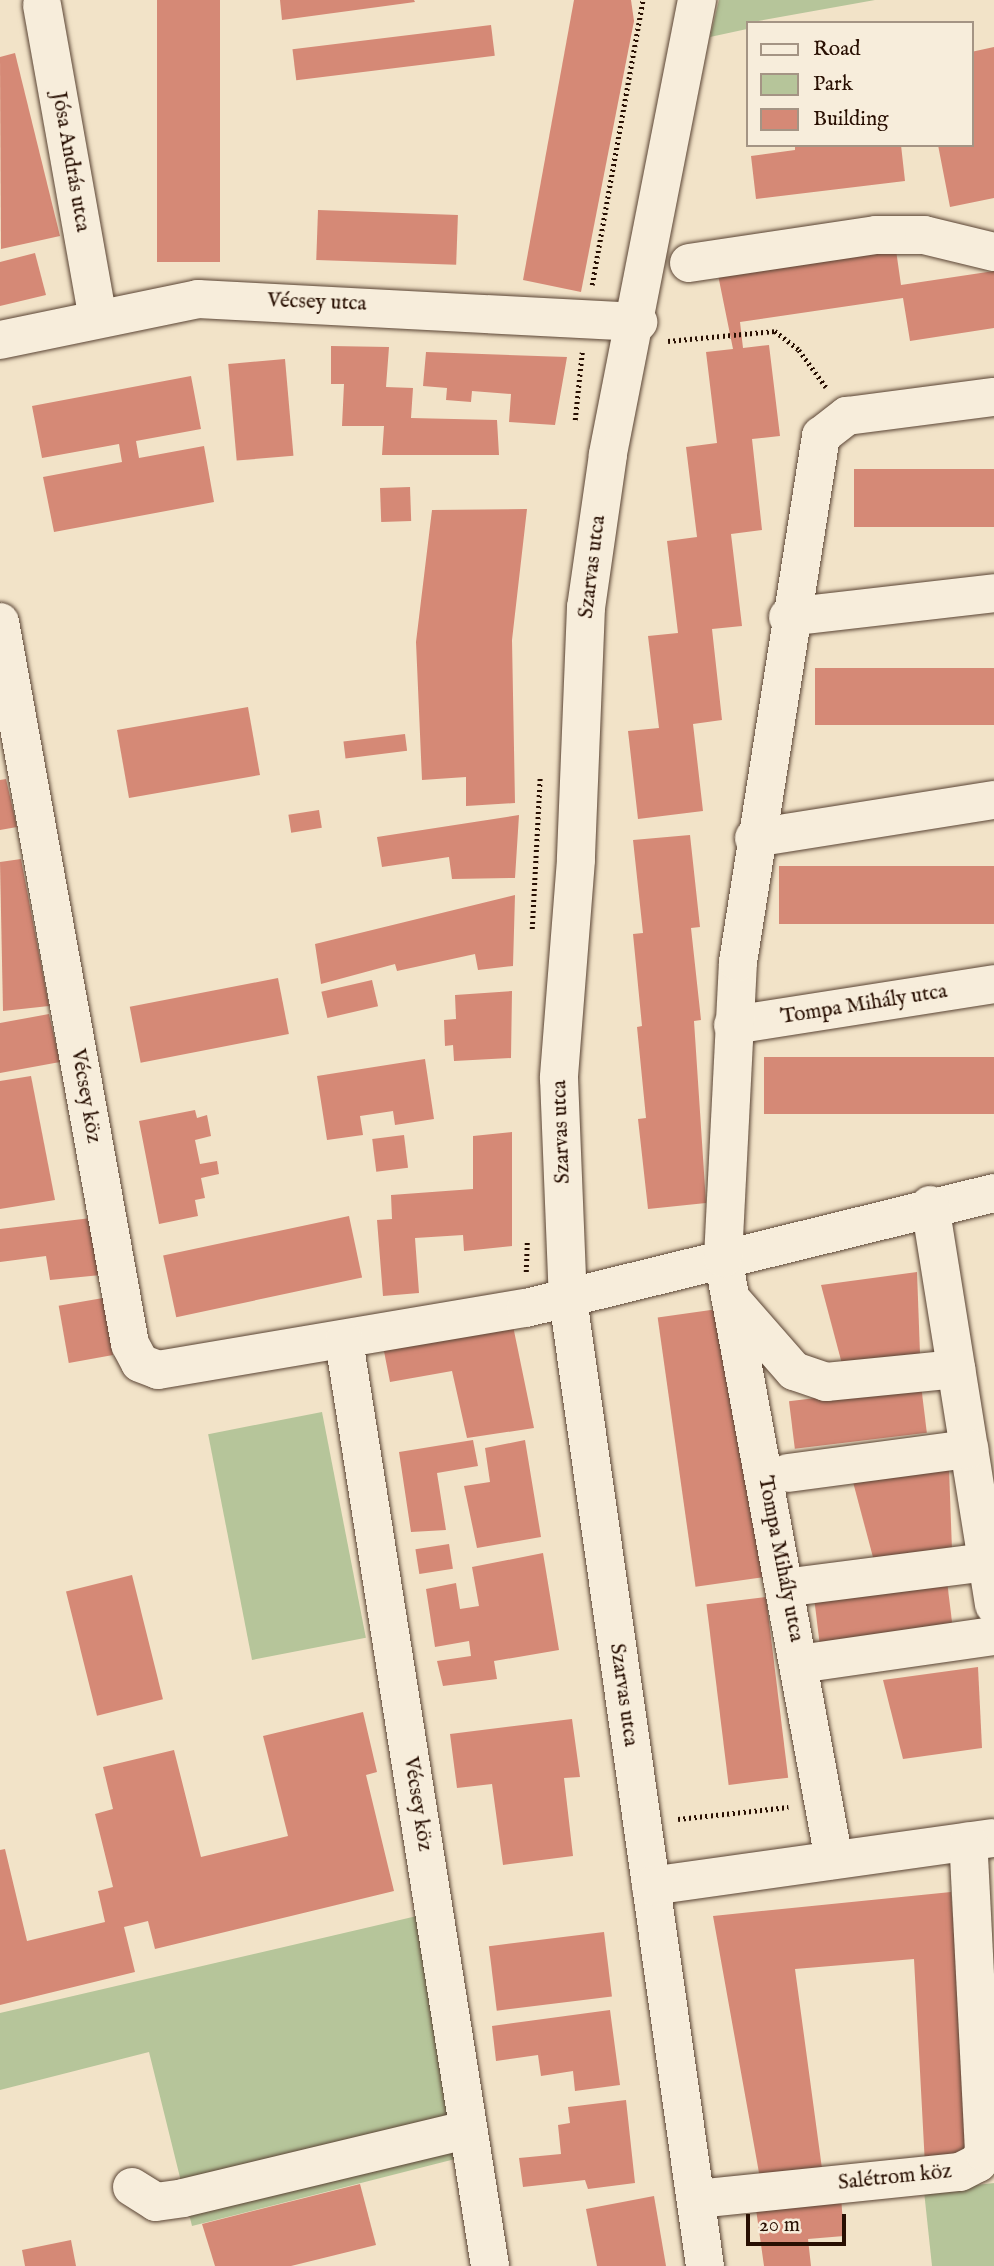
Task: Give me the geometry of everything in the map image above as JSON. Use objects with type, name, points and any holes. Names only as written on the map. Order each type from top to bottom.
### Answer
[{"type":"street","name":"Szarvas utca","points":[[698,0],[636,333],[608,455],[586,607],[576,860],[559,1078],[568,1299],[705,2266]]},
{"type":"street","name":"Jósa András utca","points":[[42,5],[98,318]]},
{"type":"street","points":[[689,263],[876,235],[924,235],[994,251]]},
{"type":"street","name":"Vécsey utca","points":[[0,340],[198,299],[636,333]]},
{"type":"street","points":[[847,416],[994,397]]},
{"type":"street","name":"Tompa Mihály utca","points":[[834,1860],[723,1258],[733,1025],[754,838],[788,617],[821,436],[847,416]]},
{"type":"street","points":[[788,617],[994,593]]},
{"type":"street","name":"Vécsey köz","points":[[0,622],[130,1344],[140,1363],[158,1370],[344,1341],[568,1299]]},
{"type":"street","points":[[754,838],[994,800]]},
{"type":"street","name":"Tompa Mihály utca","points":[[733,1025],[994,985]]},
{"type":"street","points":[[568,1299],[930,1205],[994,1194]]},
{"type":"street","points":[[930,1205],[994,1605]]},
{"type":"street","points":[[731,1299],[794,1371],[826,1382],[956,1368]]},
{"type":"street","name":"Vécsey köz","points":[[344,1341],[467,2130],[491,2266]]},
{"type":"street","points":[[788,1473],[969,1449]]},
{"type":"street","points":[[799,1586],[987,1562]]},
{"type":"street","points":[[813,1662],[994,1636]]},
{"type":"street","points":[[651,1886],[981,1840]]},
{"type":"street","name":"Salétrom köz","points":[[697,2199],[960,2172],[978,2163],[984,2152],[981,1840]]},
{"type":"street","points":[[132,2187],[156,2202],[183,2198],[467,2130]]},
{"type":"path","points":[[636,333],[775,331],[799,350],[847,416]]},
{"type":"path","points":[[641,1823],[825,1803]]},
{"type":"green space","points":[[719,0],[875,0],[746,21],[746,29],[710,37]]},
{"type":"green space","points":[[322,1412],[366,1638],[252,1660],[208,1434]]},
{"type":"green space","points":[[434,1912],[459,2158],[192,2226],[149,2052],[0,2090],[0,2013]]},
{"type":"green space","points":[[994,2183],[994,2266],[932,2266],[924,2191]]},
{"type":"building","points":[[157,0],[220,0],[220,262],[157,262]]},
{"type":"building","points":[[280,0],[414,0],[415,2],[282,20]]},
{"type":"building","points":[[574,0],[631,0],[634,21],[581,292],[523,280]]},
{"type":"building","points":[[491,25],[495,56],[296,80],[292,49]]},
{"type":"building","points":[[994,47],[994,198],[950,207],[938,147],[973,147],[973,52]]},
{"type":"building","points":[[15,53],[60,236],[1,249],[0,57]]},
{"type":"building","points":[[795,147],[901,147],[905,181],[756,199],[751,156],[795,150]]},
{"type":"building","points":[[318,210],[458,215],[456,265],[316,260]]},
{"type":"building","points":[[895,243],[901,285],[994,271],[994,328],[910,341],[903,298],[740,322],[743,348],[769,345],[780,436],[752,439],[762,530],[731,534],[742,626],[712,629],[722,720],[693,724],[703,811],[638,819],[628,731],[659,728],[648,636],[678,633],[667,541],[697,537],[686,447],[717,443],[706,352],[733,349],[717,270]]},
{"type":"building","points":[[35,253],[46,295],[0,306],[0,262]]},
{"type":"building","points":[[331,346],[389,347],[386,387],[413,388],[411,418],[497,420],[499,455],[382,455],[384,426],[342,426],[344,384],[331,384]]},
{"type":"building","points":[[426,352],[567,357],[555,425],[509,422],[511,394],[472,391],[471,402],[446,400],[447,388],[423,386]]},
{"type":"building","points":[[285,359],[293,456],[237,461],[228,364]]},
{"type":"building","points":[[191,376],[201,429],[136,441],[139,458],[204,446],[214,502],[54,532],[43,477],[122,462],[119,444],[42,458],[32,406]]},
{"type":"building","points":[[854,469],[994,469],[994,527],[854,527]]},
{"type":"building","points":[[410,487],[411,521],[381,522],[380,488]]},
{"type":"building","points":[[527,509],[512,640],[515,803],[466,806],[466,777],[422,780],[416,642],[432,510]]},
{"type":"building","points":[[815,668],[994,668],[994,725],[815,725]]},
{"type":"building","points":[[248,707],[260,775],[129,798],[117,730]]},
{"type":"building","points":[[405,734],[407,751],[346,758],[343,742]]},
{"type":"building","points":[[6,779],[17,827],[0,830],[0,780]]},
{"type":"building","points":[[319,810],[322,828],[291,833],[288,815]]},
{"type":"building","points":[[519,815],[515,878],[452,879],[449,857],[382,867],[377,837]]},
{"type":"building","points":[[690,835],[700,927],[691,928],[701,1020],[694,1021],[706,1203],[648,1209],[638,1119],[646,1118],[637,1027],[642,1026],[633,934],[643,933],[633,840]]},
{"type":"building","points":[[21,859],[49,1006],[3,1011],[0,862]]},
{"type":"building","points":[[779,866],[994,866],[994,924],[779,924]]},
{"type":"building","points":[[515,895],[513,966],[478,970],[475,954],[397,971],[395,964],[321,984],[315,944]]},
{"type":"building","points":[[278,978],[289,1034],[141,1063],[130,1007]]},
{"type":"building","points":[[372,980],[378,1006],[327,1018],[321,992]]},
{"type":"building","points":[[512,991],[511,1058],[454,1061],[453,1045],[445,1046],[444,1020],[456,1019],[455,995]]},
{"type":"building","points":[[49,1014],[60,1062],[0,1073],[0,1023]]},
{"type":"building","points":[[764,1057],[994,1057],[994,1114],[764,1114]]},
{"type":"building","points":[[425,1059],[434,1119],[395,1125],[393,1111],[360,1116],[363,1135],[327,1140],[317,1076]]},
{"type":"building","points":[[31,1076],[55,1200],[0,1209],[0,1081]]},
{"type":"building","points":[[195,1110],[197,1118],[207,1115],[211,1136],[195,1140],[200,1164],[217,1161],[219,1174],[201,1178],[205,1198],[195,1200],[198,1216],[159,1224],[139,1121]]},
{"type":"building","points":[[512,1132],[512,1246],[464,1251],[463,1235],[415,1238],[419,1293],[383,1296],[377,1220],[392,1219],[391,1195],[473,1189],[473,1136]]},
{"type":"building","points":[[404,1135],[408,1168],[376,1172],[372,1139]]},
{"type":"building","points":[[349,1216],[362,1278],[176,1317],[163,1256]]},
{"type":"building","points":[[91,1218],[101,1275],[50,1280],[46,1256],[0,1262],[0,1229]]},
{"type":"building","points":[[917,1272],[920,1354],[842,1364],[821,1285]]},
{"type":"building","points":[[103,1298],[113,1355],[69,1363],[59,1306]]},
{"type":"building","points":[[725,1308],[763,1577],[696,1587],[658,1317]]},
{"type":"building","points":[[512,1321],[534,1428],[467,1438],[452,1371],[390,1382],[383,1346]]},
{"type":"building","points":[[921,1385],[927,1433],[795,1449],[789,1401]]},
{"type":"building","points":[[473,1440],[478,1466],[437,1473],[446,1530],[411,1532],[399,1452]]},
{"type":"building","points":[[525,1440],[541,1537],[477,1548],[464,1486],[490,1482],[485,1448]]},
{"type":"building","points":[[949,1469],[952,1550],[874,1561],[853,1482]]},
{"type":"building","points":[[449,1544],[453,1569],[419,1574],[415,1549]]},
{"type":"building","points":[[543,1553],[559,1650],[494,1661],[497,1679],[443,1686],[437,1661],[471,1656],[469,1641],[435,1647],[426,1589],[456,1583],[460,1609],[479,1606],[472,1567]]},
{"type":"building","points":[[132,1575],[163,1699],[97,1716],[66,1591]]},
{"type":"building","points":[[947,1581],[953,1629],[820,1645],[814,1597]]},
{"type":"building","points":[[766,1597],[788,1778],[729,1785],[706,1604]]},
{"type":"building","points":[[978,1667],[982,1748],[903,1759],[883,1680]]},
{"type":"building","points":[[363,1712],[377,1772],[366,1775],[394,1891],[155,1949],[148,1921],[124,1927],[135,1972],[0,2005],[0,1850],[5,1849],[27,1941],[105,1922],[98,1891],[113,1887],[95,1814],[113,1809],[103,1767],[174,1750],[201,1857],[288,1836],[263,1736]]},
{"type":"building","points":[[572,1719],[580,1777],[564,1778],[573,1856],[503,1865],[492,1784],[457,1788],[450,1734]]},
{"type":"building","points":[[951,1892],[970,2163],[925,2165],[914,1959],[795,1969],[823,2176],[761,2184],[713,1916]]},
{"type":"building","points":[[604,1932],[612,1997],[497,2011],[489,1946]]},
{"type":"building","points":[[610,2010],[620,2085],[575,2091],[573,2071],[541,2076],[538,2055],[496,2061],[492,2026]]},
{"type":"building","points":[[626,2100],[635,2183],[588,2189],[585,2180],[523,2187],[519,2158],[561,2154],[558,2125],[570,2123],[568,2107]]},
{"type":"building","points":[[360,2184],[376,2245],[291,2266],[215,2266],[202,2224]]},
{"type":"building","points":[[654,2196],[666,2266],[597,2266],[586,2209]]},
{"type":"building","points":[[841,2197],[844,2236],[808,2239],[811,2266],[764,2266],[755,2202]]},
{"type":"building","points":[[71,2240],[76,2266],[25,2266],[22,2250]]}]
